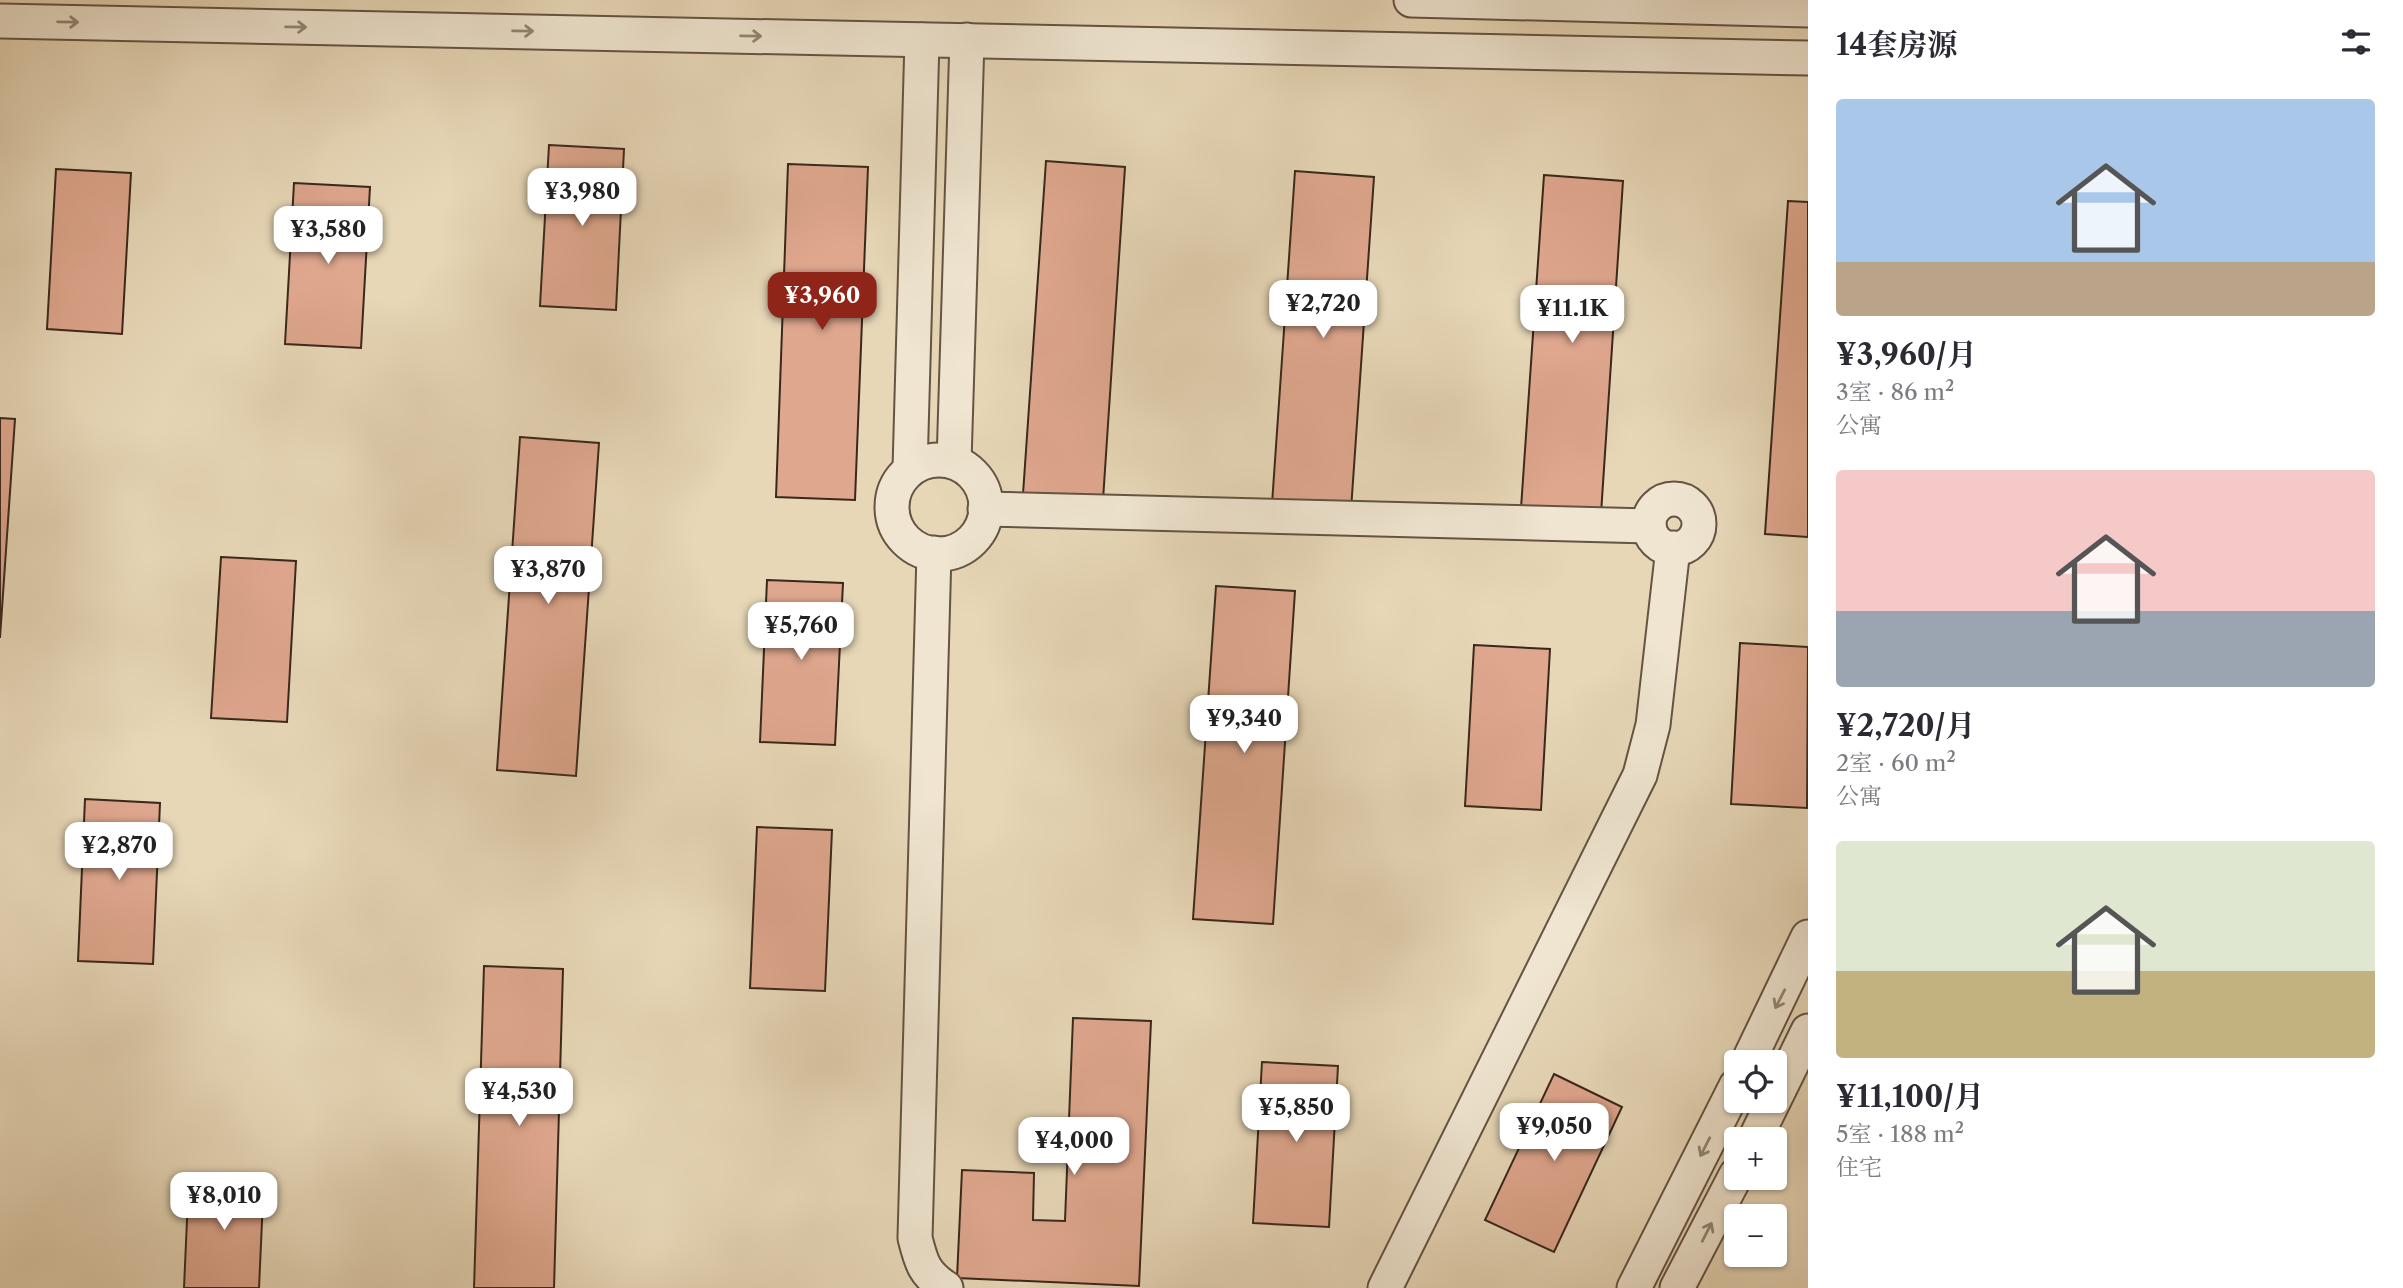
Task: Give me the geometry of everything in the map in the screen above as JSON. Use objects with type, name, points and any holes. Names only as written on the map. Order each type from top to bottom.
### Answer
[{"type":"street","points":[[1411,0],[1808,10]]},
{"type":"street","points":[[0,21],[1808,58]]},
{"type":"street","points":[[910,469],[922,40]]},
{"type":"street","points":[[954,462],[967,40]]},
{"type":"street","points":[[932,459],[954,462],[973,474],[982,486],[985,509],[979,531],[970,542],[956,551],[941,554],[925,552],[911,545],[900,533],[893,518],[892,502],[896,487],[910,469],[932,459]]},
{"type":"street","points":[[985,509],[1661,537],[1653,725],[1640,775],[1385,1288]]},
{"type":"street","points":[[934,553],[915,1238],[921,1262],[931,1279],[946,1288]]},
{"type":"street","points":[[1754,1050],[1808,937]]},
{"type":"street","points":[[1761,1127],[1808,1031]]},
{"type":"street","points":[[1634,1288],[1724,1110]]},
{"type":"street","points":[[1677,1288],[1728,1190]]},
{"type":"building","points":[[549,145],[624,149],[616,310],[540,306]]},
{"type":"building","points":[[1046,161],[1125,167],[1103,500],[1023,494]]},
{"type":"building","points":[[788,164],[868,167],[855,500],[776,497]]},
{"type":"building","points":[[56,169],[131,173],[122,334],[47,329]]},
{"type":"building","points":[[1295,171],[1374,177],[1351,510],[1272,504]]},
{"type":"building","points":[[1544,175],[1623,181],[1601,514],[1521,508]]},
{"type":"building","points":[[294,183],[370,187],[361,348],[285,344]]},
{"type":"building","points":[[1788,201],[1808,202],[1808,537],[1765,534]]},
{"type":"building","points":[[0,418],[15,419],[0,638]]},
{"type":"building","points":[[520,437],[599,443],[576,776],[497,770]]},
{"type":"building","points":[[221,557],[296,561],[287,722],[211,718]]},
{"type":"building","points":[[767,580],[843,583],[835,745],[760,742]]},
{"type":"building","points":[[1216,586],[1295,591],[1273,924],[1193,919]]},
{"type":"building","points":[[1740,643],[1808,647],[1807,808],[1731,804]]},
{"type":"building","points":[[1474,645],[1550,649],[1541,810],[1465,806]]},
{"type":"building","points":[[85,799],[160,803],[153,964],[78,961]]},
{"type":"building","points":[[757,827],[832,830],[825,991],[750,988]]},
{"type":"building","points":[[484,966],[563,969],[554,1288],[474,1288]]},
{"type":"building","points":[[1073,1018],[1151,1021],[1139,1286],[957,1278],[962,1170],[1034,1173],[1033,1220],[1065,1221]]},
{"type":"building","points":[[1262,1062],[1338,1066],[1329,1227],[1253,1223]]},
{"type":"building","points":[[1554,1074],[1622,1107],[1554,1252],[1485,1220]]},
{"type":"building","points":[[189,1174],[264,1177],[259,1288],[184,1288]]}]
